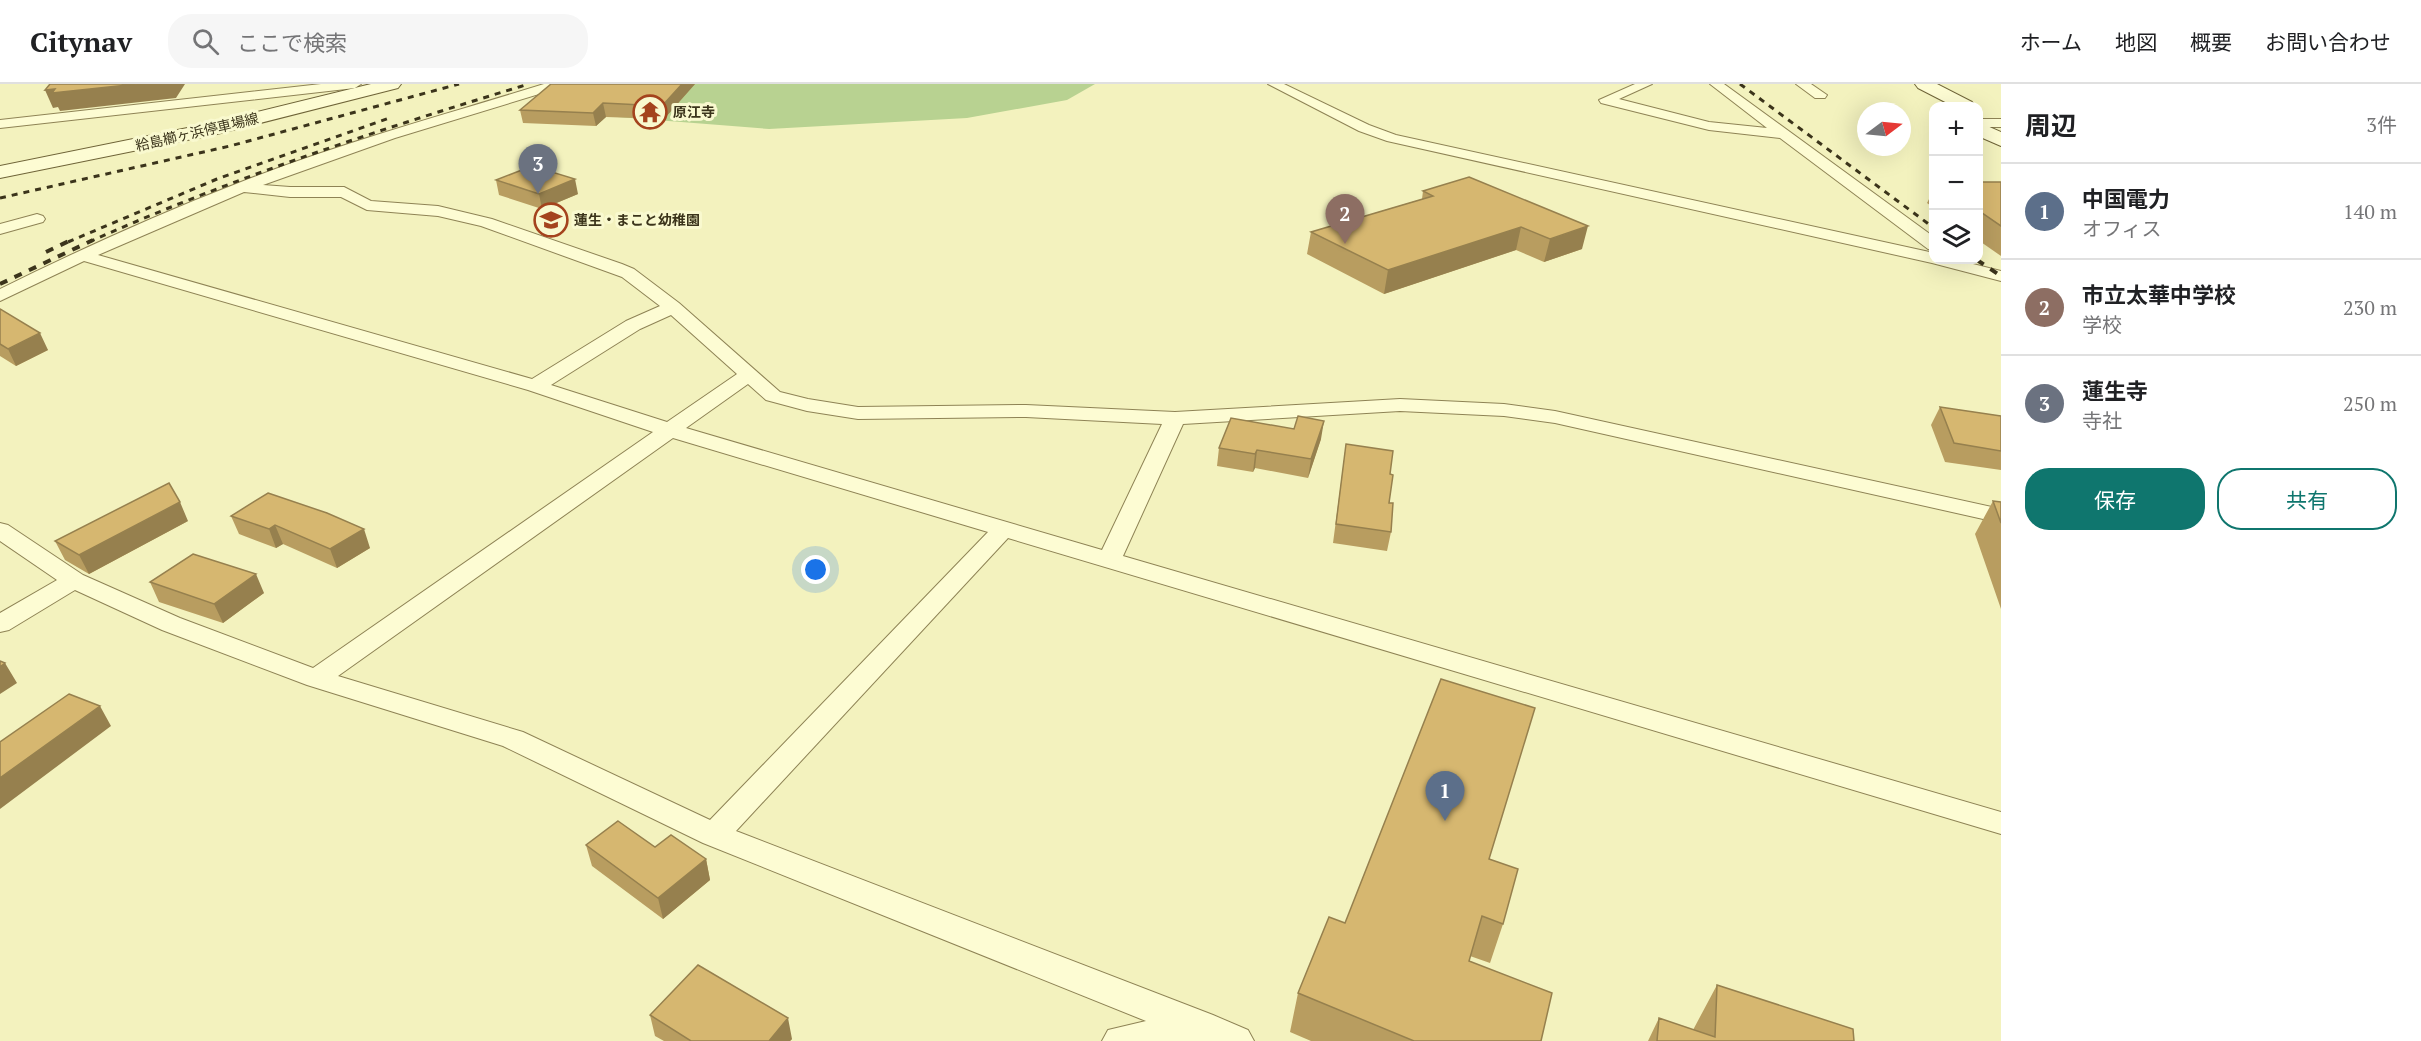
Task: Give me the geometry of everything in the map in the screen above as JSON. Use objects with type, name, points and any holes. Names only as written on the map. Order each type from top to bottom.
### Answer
[{"type":"main road","name":"粭島櫛ヶ浜停車場線","points":[[0,172],[217,128],[392,84]]},
{"type":"main road","points":[[1917,87],[1935,102]]},
{"type":"main road","points":[[1917,87],[1956,102]]},
{"type":"street","points":[[190,104],[203,84]]},
{"type":"street","points":[[0,124],[355,84]]},
{"type":"street","points":[[0,296],[81,255],[241,187],[365,143],[557,84]]},
{"type":"street","points":[[1274,84],[1364,128],[1392,138],[1929,257]]},
{"type":"street","points":[[1646,84],[1606,100],[1709,126],[1782,134]]},
{"type":"street","points":[[1716,84],[1929,241]]},
{"type":"street","points":[[1802,84],[1820,95]]},
{"type":"street","points":[[241,187],[290,192],[344,192],[367,205],[438,211],[486,222],[628,273],[673,307],[773,396],[807,405],[858,413],[1026,411],[1175,418],[1400,405],[1504,410],[1555,417],[2001,516]]},
{"type":"street","points":[[0,229],[37,219]]},
{"type":"street","points":[[81,255],[535,386],[669,430],[2001,823]]},
{"type":"street","points":[[1959,264],[2001,294]]},
{"type":"street","points":[[1962,264],[2001,276]]},
{"type":"street","points":[[535,386],[633,325],[673,307]]},
{"type":"street","points":[[316,679],[748,375]]},
{"type":"street","points":[[1110,559],[1175,418]]},
{"type":"street","points":[[714,835],[1005,528]]},
{"type":"street","points":[[0,530],[74,580],[171,624],[316,679],[513,739],[714,835],[1236,1041]]},
{"type":"street","points":[[0,624],[74,580]]},
{"type":"street","points":[[1120,1041],[1201,1026]]},
{"type":"green space","points":[[580,84],[1095,84],[1067,100],[967,118],[769,129],[592,115]]},
{"type":"building","points":[[50,84],[137,84],[52,93],[55,89],[45,90]]},
{"type":"building","points":[[551,84],[682,84],[662,106],[603,103],[593,113],[520,110]]},
{"type":"building","points":[[532,166],[575,179],[539,194],[496,180]]},
{"type":"building","points":[[1469,177],[1588,226],[1550,239],[1521,227],[1388,270],[1311,232],[1433,196],[1423,191]]},
{"type":"building","points":[[1983,182],[2001,182],[2001,226],[1983,213]]},
{"type":"building","points":[[0,309],[40,333],[8,349],[0,344]]},
{"type":"building","points":[[1940,407],[2001,416],[2001,451],[1954,443]]},
{"type":"building","points":[[1298,416],[1324,421],[1311,459],[1257,450],[1255,454],[1219,448],[1231,418],[1294,429]]},
{"type":"building","points":[[1346,444],[1393,451],[1390,474],[1393,475],[1389,503],[1393,503],[1391,532],[1336,524]]},
{"type":"building","points":[[169,483],[180,502],[79,555],[55,541]]},
{"type":"building","points":[[268,493],[327,513],[364,529],[330,549],[275,525],[269,529],[231,516]]},
{"type":"building","points":[[1993,501],[2001,502],[2001,523]]},
{"type":"building","points":[[193,554],[256,574],[214,604],[150,582]]},
{"type":"building","points":[[1441,679],[1535,708],[1489,859],[1518,869],[1503,924],[1482,916],[1469,961],[1552,993],[1541,1041],[1414,1041],[1298,993],[1329,917],[1345,923]]},
{"type":"building","points":[[69,694],[100,706],[0,778],[0,742]]},
{"type":"building","points":[[618,821],[655,847],[671,835],[706,859],[658,898],[586,845]]},
{"type":"building","points":[[698,965],[788,1018],[769,1041],[691,1041],[650,1015]]},
{"type":"building","points":[[1717,985],[1853,1029],[1854,1041],[1657,1041],[1659,1018],[1715,1037]]},
{"type":"railway","points":[[0,198],[230,146],[459,84]]},
{"type":"railway","points":[[89,242],[197,197],[307,156],[529,84]]},
{"type":"railway","points":[[1740,84],[1929,224]]},
{"type":"railway","points":[[68,242],[217,179],[392,117]]},
{"type":"railway","points":[[46,252],[71,240]]},
{"type":"railway","points":[[0,284],[93,240]]},
{"type":"railway","points":[[1983,264],[2001,276]]},
{"type":"place","name":"原江寺","points":[[650,112]]},
{"type":"place","name":"蓮生寺","points":[[538,194]]},
{"type":"place","name":"蓮生・まこと幼稚園","points":[[551,220]]},
{"type":"place","name":"市立太華中学校","points":[[1345,244]]},
{"type":"place","name":"中国電力","points":[[1445,821]]}]
